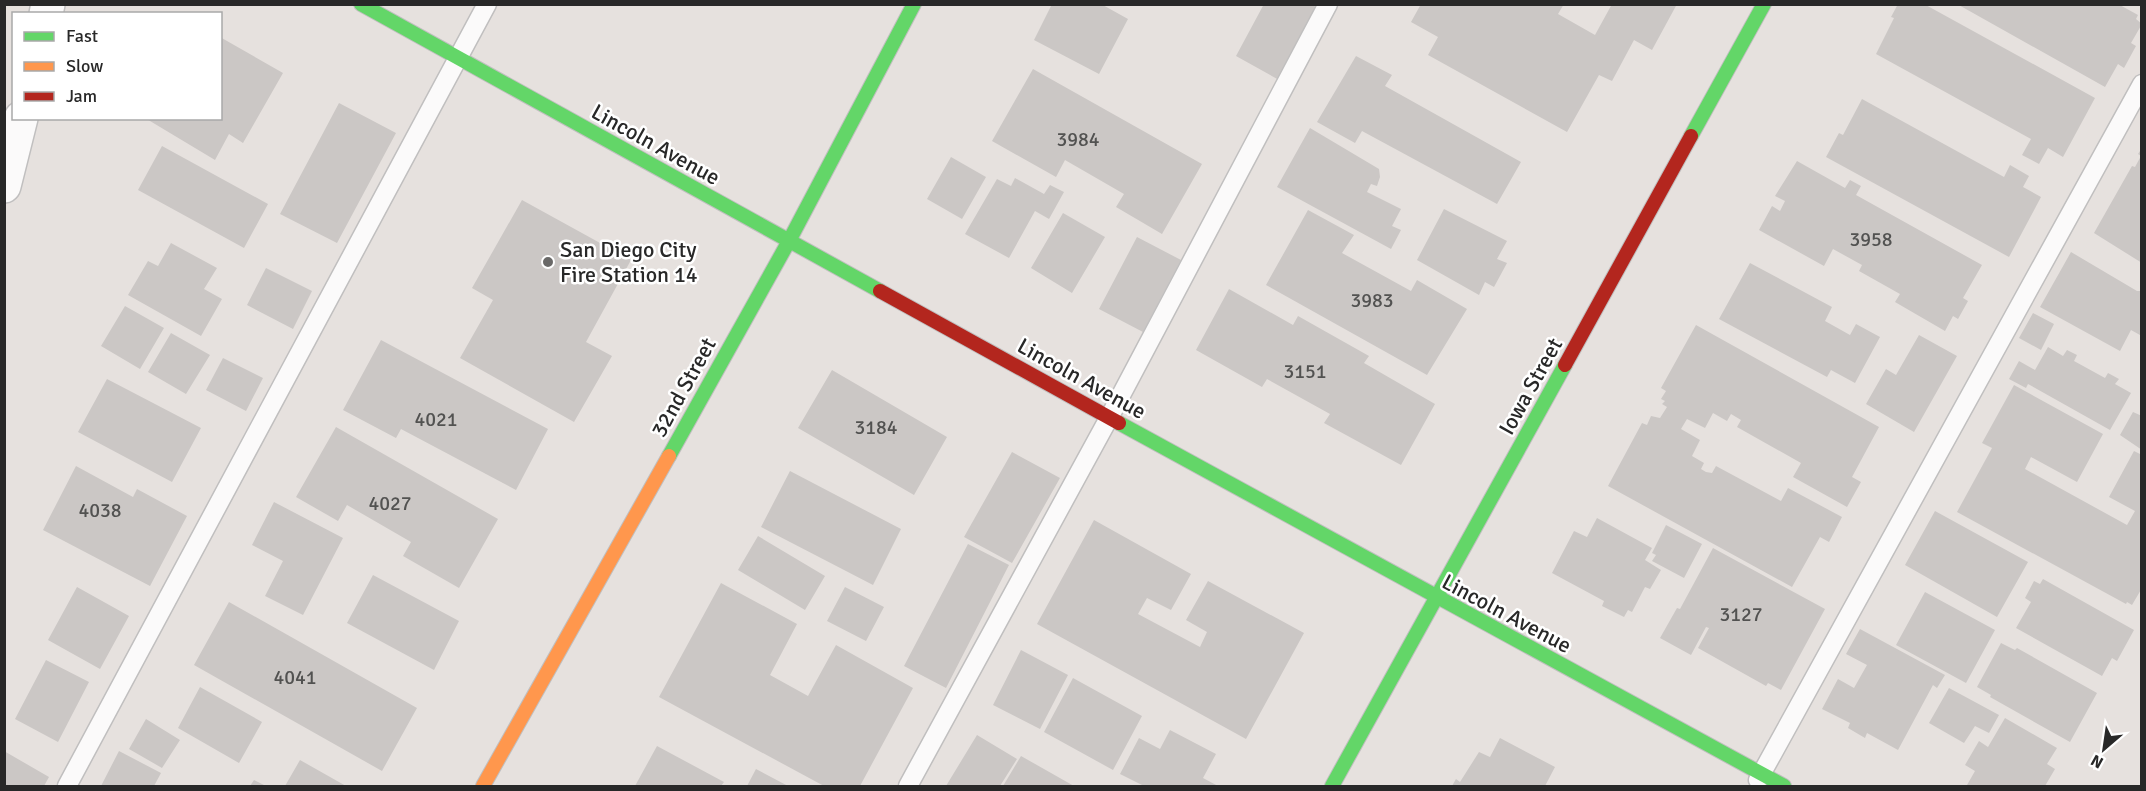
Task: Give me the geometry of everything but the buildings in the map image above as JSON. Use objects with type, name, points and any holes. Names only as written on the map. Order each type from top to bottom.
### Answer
[{"type":"street","name":"Lincoln Avenue","points":[[361,4],[1110,416],[1758,780],[1784,786]]},
{"type":"street","name":"32nd Street","points":[[483,786],[789,241],[914,4]]},
{"type":"street","name":"Iowa Street","points":[[1332,786],[1438,599],[1764,4]]},
{"type":"street","points":[[4,186],[20,120]]},
{"type":"lane","points":[[67,786],[488,4]]},
{"type":"lane","points":[[908,786],[1110,416],[1328,4]]},
{"type":"lane","points":[[1758,780],[2142,84]]},
{"type":"traffic: fast","points":[[361,4],[880,291]]},
{"type":"traffic: fast","points":[[669,456],[789,241],[914,4]]},
{"type":"traffic: fast","points":[[1691,136],[1764,4]]},
{"type":"traffic: fast","points":[[1332,786],[1565,365]]},
{"type":"traffic: fast","points":[[1119,423],[1784,786]]},
{"type":"traffic: slow","points":[[483,786],[669,456]]},
{"type":"traffic: jam","points":[[1565,365],[1691,136]]},
{"type":"traffic: jam","points":[[880,291],[1119,423]]},
{"type":"place","name":"San Diego City Fire Station 14","points":[[548,262]]}]
